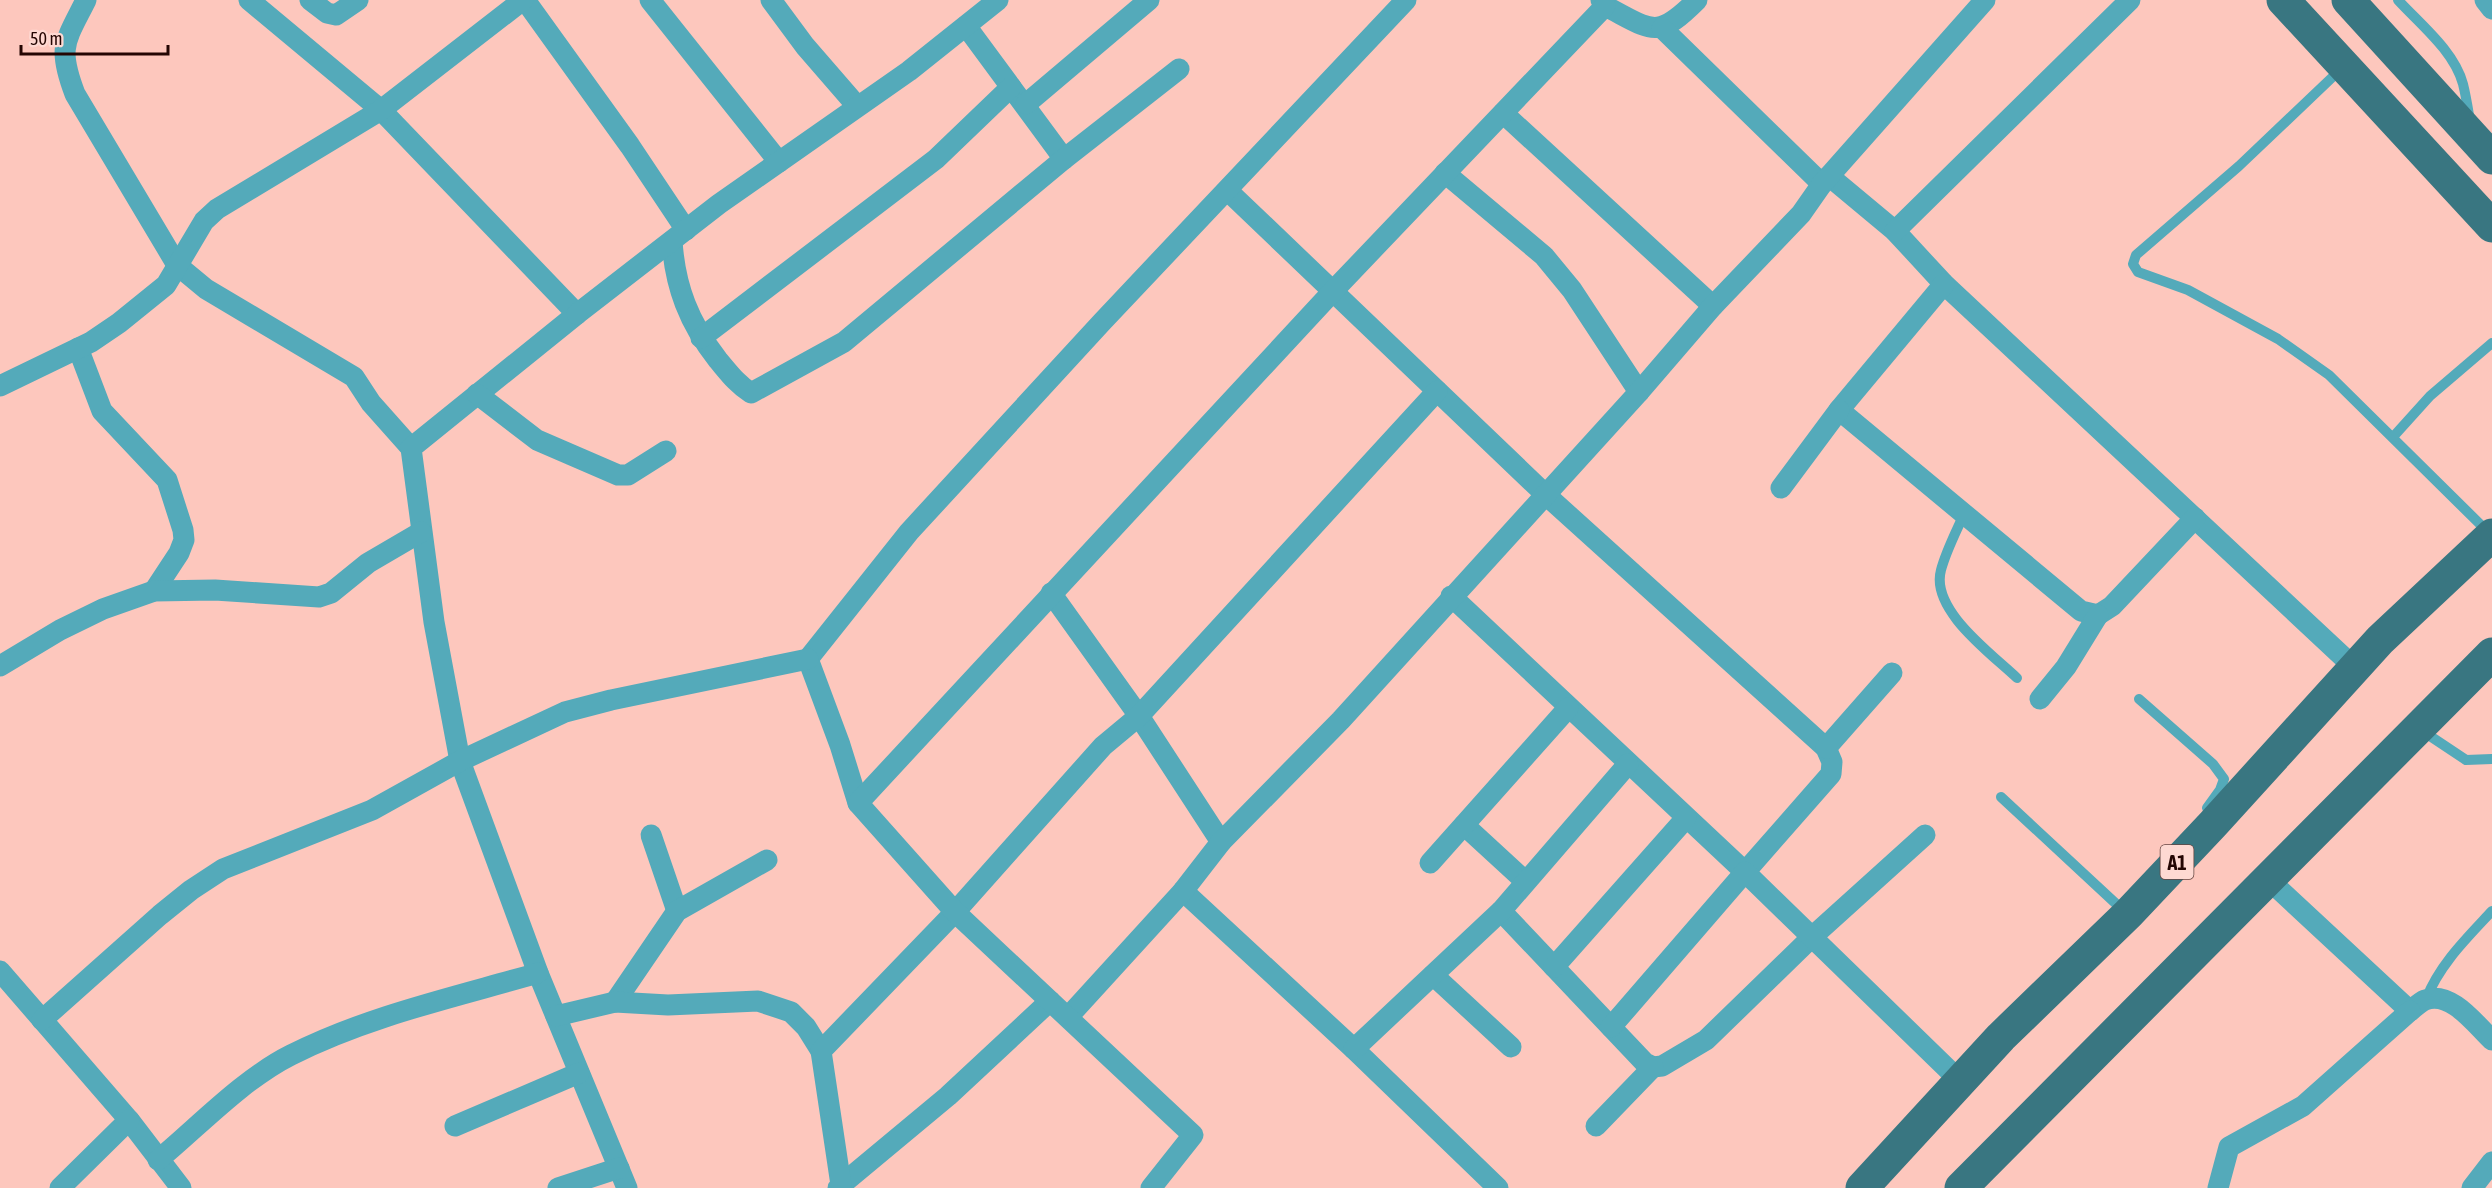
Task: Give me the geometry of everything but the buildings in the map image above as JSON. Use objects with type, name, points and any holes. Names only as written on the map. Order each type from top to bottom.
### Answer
[{"type":"main road","points":[[2283,0],[2492,226]]},
{"type":"main road","points":[[2348,0],[2483,148]]},
{"type":"main road","name":"A1","points":[[1862,1188],[2001,1037],[2125,911],[2380,640],[2492,535]]},
{"type":"main road","points":[[1960,1188],[2492,654]]},
{"type":"street","points":[[86,0],[63,47],[67,74],[75,94],[177,265],[206,289],[354,377],[371,403],[411,448],[421,532],[460,761],[538,973],[623,1178],[558,1188]]},
{"type":"street","points":[[249,0],[381,110],[577,314]]},
{"type":"street","points":[[310,0],[327,13],[336,15],[358,0]]},
{"type":"street","points":[[0,386],[78,348],[119,323],[166,285],[204,221],[217,209],[381,110],[524,0],[630,146],[679,235],[674,270],[682,303],[701,338],[737,384],[751,393],[844,342],[1064,159],[1179,69]]},
{"type":"street","points":[[650,0],[779,162]]},
{"type":"street","points":[[411,448],[679,235],[909,71],[998,0]]},
{"type":"street","points":[[1026,104],[1149,0]]},
{"type":"street","points":[[42,1020],[160,915],[190,890],[223,869],[372,810],[460,761],[565,712],[611,699],[808,659],[909,532],[1406,0]]},
{"type":"street","points":[[858,803],[1051,593],[1503,113],[1603,3],[1649,28],[1662,28],[1676,21],[1697,0]]},
{"type":"street","points":[[1068,1017],[1183,891],[1221,842],[1341,720],[1451,596],[1639,392],[1713,306],[1801,214],[1825,180],[1985,0]]},
{"type":"street","points":[[1895,231],[2130,0]]},
{"type":"street","points":[[2485,0],[2492,9]]},
{"type":"street","points":[[781,4],[805,45],[857,106]]},
{"type":"street","points":[[966,26],[1026,104],[1064,159]]},
{"type":"street","points":[[1662,28],[1825,180],[1895,231],[1944,284],[2195,518],[2226,544],[2306,624],[2355,668]]},
{"type":"street","points":[[701,338],[936,159],[1011,87]]},
{"type":"street","points":[[1503,113],[1713,306]]},
{"type":"street","points":[[1445,173],[1544,256],[1572,290],[1639,392]]},
{"type":"street","points":[[1228,191],[1546,495],[1826,748],[1832,762],[1831,774],[1611,1027]]},
{"type":"street","points":[[1781,488],[1839,410],[1944,284]]},
{"type":"street","points":[[78,348],[102,411],[167,480],[183,530],[184,540],[179,553],[154,591]]},
{"type":"street","points":[[821,1051],[954,912],[1103,746],[1139,716],[1437,391]]},
{"type":"street","points":[[477,394],[537,440],[618,475],[628,475],[666,451]]},
{"type":"street","points":[[1839,410],[2081,611],[2098,615]]},
{"type":"street","points":[[2040,699],[2066,667],[2098,615],[2112,606],[2195,518]]},
{"type":"street","points":[[0,666],[60,630],[103,609],[154,591],[215,590],[319,597],[331,593],[369,563],[421,532]]},
{"type":"street","points":[[1051,593],[1139,716],[1221,842]]},
{"type":"street","points":[[1451,596],[1745,872],[1960,1081]]},
{"type":"street","points":[[808,659],[840,745],[858,803],[954,912],[1193,1135],[1151,1188]]},
{"type":"street","points":[[1826,748],[1892,673]]},
{"type":"street","points":[[1430,863],[1569,708]]},
{"type":"street","points":[[1354,1049],[1501,911],[1628,764]]},
{"type":"street","points":[[1554,967],[1686,818]]},
{"type":"street","points":[[1464,825],[1525,881]]},
{"type":"street","points":[[651,835],[677,911]]},
{"type":"street","points":[[1596,1126],[1653,1067],[1675,1060],[1706,1040],[1812,938],[1925,835]]},
{"type":"street","points":[[615,1002],[677,911],[767,860]]},
{"type":"street","points":[[2269,879],[2418,1006]]},
{"type":"street","points":[[1183,891],[1354,1049],[1498,1188]]},
{"type":"street","points":[[1501,911],[1645,1063],[1653,1067]]},
{"type":"street","points":[[0,971],[129,1120],[181,1188]]},
{"type":"street","points":[[158,1160],[255,1078],[289,1056],[353,1028],[538,973]]},
{"type":"street","points":[[1433,975],[1511,1047]]},
{"type":"street","points":[[2218,1188],[2229,1147],[2302,1106],[2418,1006],[2439,998],[2451,1002],[2492,1040]]},
{"type":"street","points":[[556,1016],[615,1002],[668,1005],[758,1000],[791,1012],[806,1027],[821,1051],[840,1186]]},
{"type":"street","points":[[840,1186],[948,1096],[1050,1001]]},
{"type":"street","points":[[455,1126],[579,1073]]},
{"type":"street","points":[[60,1188],[129,1120]]},
{"type":"street","points":[[2472,1188],[2492,1162]]},
{"type":"lane","points":[[2398,0],[2445,51],[2456,67],[2483,148]]},
{"type":"lane","points":[[2345,65],[2240,166],[2136,255],[2133,264],[2138,272],[2188,290],[2278,339],[2329,375],[2492,535]]},
{"type":"lane","points":[[2393,437],[2430,396],[2492,343]]},
{"type":"lane","points":[[1964,514],[1940,572],[1942,597],[1961,625],[2018,678]]},
{"type":"lane","points":[[2139,699],[2213,764],[2224,779],[2220,790],[2203,813]]},
{"type":"lane","points":[[2419,728],[2466,760],[2492,759]]},
{"type":"lane","points":[[2001,797],[2125,911],[2174,848]]},
{"type":"lane","points":[[2418,1006],[2452,953],[2492,911]]}]
